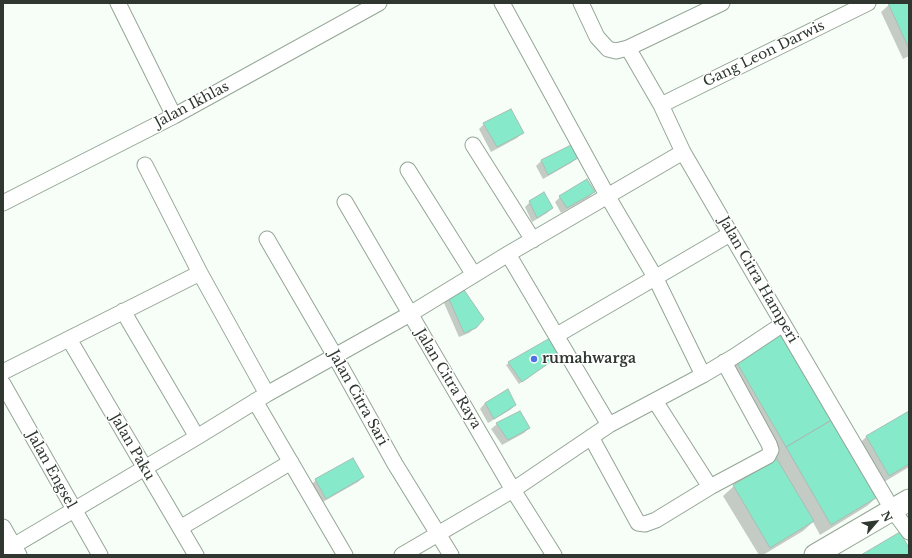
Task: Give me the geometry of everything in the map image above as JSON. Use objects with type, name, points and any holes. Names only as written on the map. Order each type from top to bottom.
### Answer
[{"type":"street","points":[[118,3],[174,116]]},
{"type":"street","name":"Jalan Ikhlas","points":[[3,204],[174,116],[379,3]]},
{"type":"street","points":[[502,3],[608,197],[655,277],[703,375]]},
{"type":"street","points":[[581,3],[597,37],[608,49],[616,51],[628,48],[722,3]]},
{"type":"street","name":"Gang Leon Darwis","points":[[661,105],[844,8],[868,3]]},
{"type":"street","name":"Jalan Citra Hamperi","points":[[628,48],[661,105],[684,152],[730,234],[783,324],[901,505],[909,532]]},
{"type":"street","points":[[473,145],[533,240]]},
{"type":"street","points":[[3,527],[12,551],[73,510],[261,398],[410,314],[508,254],[684,152]]},
{"type":"street","points":[[145,165],[200,273],[291,462],[345,555]]},
{"type":"street","points":[[408,170],[474,275]]},
{"type":"street","name":"Jalan Citra Raya","points":[[345,202],[513,490],[554,555]]},
{"type":"street","points":[[558,335],[730,234]]},
{"type":"street","name":"Jalan Citra Sari","points":[[267,239],[335,356],[395,464],[451,555]]},
{"type":"street","points":[[508,254],[558,335],[609,425]]},
{"type":"street","points":[[3,372],[200,273]]},
{"type":"street","points":[[123,311],[197,437]]},
{"type":"street","points":[[402,555],[513,490],[609,425],[703,375],[783,324]]},
{"type":"street","name":"Jalan Paku","points":[[69,339],[196,555]]},
{"type":"street","points":[[591,437],[638,523],[645,524],[656,520],[710,487],[768,456],[771,450],[724,362]]},
{"type":"street","name":"Jalan Engsel","points":[[3,384],[73,510],[100,555]]},
{"type":"street","points":[[655,401],[710,487]]},
{"type":"street","points":[[180,528],[291,462]]},
{"type":"street","points":[[815,555],[901,505]]},
{"type":"building","points":[[888,3],[909,3],[909,49]]},
{"type":"building","points":[[511,109],[524,133],[497,147],[483,123]]},
{"type":"building","points":[[571,145],[578,158],[548,175],[541,160]]},
{"type":"building","points":[[587,179],[595,192],[567,208],[559,196]]},
{"type":"building","points":[[544,192],[553,208],[537,218],[529,201]]},
{"type":"building","points":[[462,287],[484,319],[476,328],[464,333],[448,297]]},
{"type":"building","points":[[784,329],[835,418],[786,447],[734,358]]},
{"type":"building","name":"rumahwarga","points":[[550,338],[559,356],[522,382],[508,362]]},
{"type":"building","points":[[508,389],[516,405],[494,419],[485,403]]},
{"type":"building","points":[[520,411],[530,428],[508,440],[496,423]]},
{"type":"building","points":[[909,411],[909,464],[889,476],[866,436]]},
{"type":"building","points":[[835,418],[879,496],[831,525],[786,447]]},
{"type":"building","points":[[353,458],[364,477],[326,499],[315,479]]},
{"type":"building","points":[[777,459],[814,521],[770,548],[733,485]]},
{"type":"building","points":[[900,532],[909,548],[909,555],[861,555]]},
{"type":"place","name":"rumahwarga","points":[[534,359]]}]
